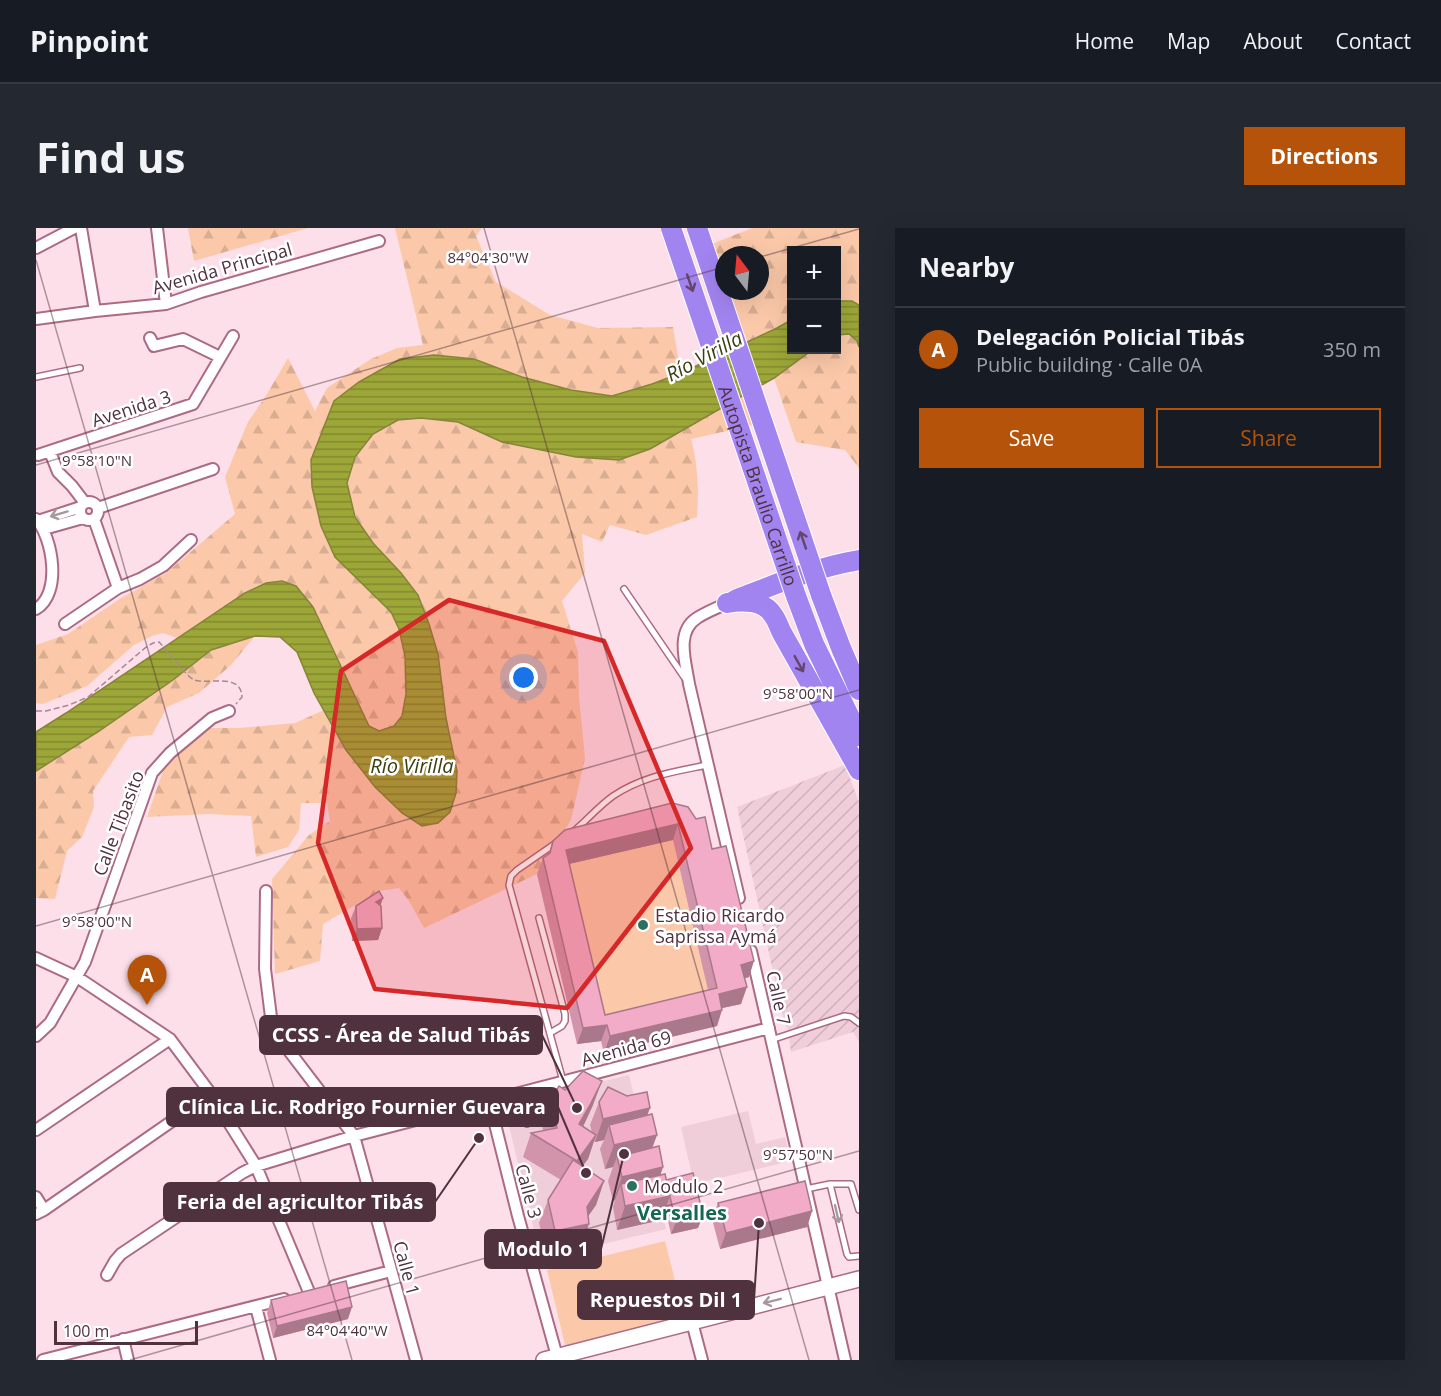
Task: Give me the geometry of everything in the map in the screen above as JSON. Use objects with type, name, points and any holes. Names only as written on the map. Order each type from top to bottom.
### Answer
[{"type":"highway","name":"Autopista Braulio Carrillo","points":[[671,228],[796,586],[814,644],[859,736]]},
{"type":"highway","name":"Autopista Braulio Carrillo","points":[[697,228],[821,595],[859,690]]},
{"type":"highway","points":[[727,603],[796,586],[831,566],[859,560]]},
{"type":"highway","points":[[772,612],[776,598],[784,585],[796,586]]},
{"type":"highway","points":[[727,603],[751,602],[772,612],[859,770]]},
{"type":"street","points":[[36,248],[74,228]]},
{"type":"street","points":[[81,228],[95,311]]},
{"type":"street","points":[[157,228],[166,304]]},
{"type":"street","name":"Avenida Principal","points":[[36,319],[166,304],[379,241]]},
{"type":"street","name":"Avenida 3","points":[[38,455],[193,404],[233,336]]},
{"type":"street","points":[[150,338],[154,346],[183,339],[220,357]]},
{"type":"street","points":[[50,452],[58,472],[72,486],[88,511],[118,588]]},
{"type":"street","points":[[36,609],[45,601],[52,575],[48,541],[39,523],[88,511],[213,470]]},
{"type":"street","points":[[65,624],[118,588],[163,566],[191,540]]},
{"type":"street","points":[[727,603],[695,619],[684,633],[684,649],[689,684],[742,914]]},
{"type":"street","name":"Calle Tibasito","points":[[36,1036],[50,1023],[85,962],[152,773],[170,753],[212,718],[229,711]]},
{"type":"street","name":"Calle 1","points":[[266,891],[265,978],[274,1029],[354,1136],[416,1360]]},
{"type":"street","name":"Calle 7","points":[[747,937],[845,1360]]},
{"type":"street","points":[[36,958],[77,977],[170,1039],[211,1094],[256,1166],[309,1292]]},
{"type":"street","name":"Avenida 69","points":[[107,1275],[121,1254],[256,1166],[354,1136],[769,1028]]},
{"type":"street","points":[[36,1130],[170,1039]]},
{"type":"street","points":[[36,1197],[40,1212],[211,1094]]},
{"type":"street","name":"Calle 3","points":[[489,1100],[553,1359]]},
{"type":"street","points":[[43,1360],[391,1271]]},
{"type":"street","points":[[553,1359],[859,1279]]},
{"type":"street","points":[[256,1307],[270,1360]]},
{"type":"street","points":[[692,1322],[702,1360]]},
{"type":"street","points":[[123,1339],[128,1360]]},
{"type":"lane","points":[[36,377],[80,368]]},
{"type":"lane","points":[[624,589],[689,684]]},
{"type":"lane","points":[[563,1081],[509,885],[511,876],[568,835],[612,797],[637,783],[660,774],[708,765]]},
{"type":"lane","points":[[539,918],[566,1021],[550,1033]]},
{"type":"lane","points":[[771,1040],[844,1016],[851,1017],[859,1023]]},
{"type":"lane","points":[[520,1092],[527,1124]]},
{"type":"lane","points":[[806,1189],[830,1184],[851,1184],[859,1210]]},
{"type":"lane","points":[[830,1184],[847,1254],[849,1257],[859,1256]]},
{"type":"path","points":[[36,711],[69,705],[88,697],[146,648],[159,642],[191,679],[225,680],[235,684],[242,697],[229,711]]},
{"type":"highlighted area","points":[[449,600],[604,641],[691,848],[567,1008],[375,989],[318,843],[341,671]]},
{"type":"shaded area","points":[[845,765],[859,802],[859,1041],[853,1032],[791,1052],[788,1030],[784,1022],[737,807]]},
{"type":"shaded area","points":[[629,1075],[666,1229],[541,1259],[504,1105]]},
{"type":"shaded area","points":[[748,1111],[756,1144],[785,1137],[791,1161],[694,1184],[681,1127]]},
{"type":"green space","points":[[188,228],[308,228],[194,261]]},
{"type":"green space","points":[[395,228],[482,228],[476,236],[496,282],[550,315],[598,328],[673,327],[681,373],[612,396],[571,390],[522,377],[474,359],[311,460],[371,593],[391,612],[399,629],[405,656],[406,694],[403,716],[394,726],[379,731],[369,726],[313,607],[245,593],[177,638],[163,633],[134,645],[87,686],[43,704],[36,703],[36,645],[68,634],[121,598],[166,573],[235,514],[225,477],[248,422],[288,358],[315,411],[327,388],[371,359],[397,348],[423,345]]},
{"type":"green space","points":[[752,228],[859,228],[859,305],[852,301],[841,301],[841,246],[787,246],[787,322],[746,342],[732,300],[769,300],[769,246],[715,246],[715,252],[712,244]]},
{"type":"green space","points":[[841,334],[852,337],[856,341],[859,347],[859,468],[845,450],[796,442],[774,378],[807,354],[841,354]]},
{"type":"green space","points":[[752,391],[762,423],[691,439],[697,478],[697,517],[646,535],[610,525],[602,542],[582,534],[585,573],[562,601],[578,652],[579,697],[585,758],[571,820],[552,850],[544,869],[424,928],[399,888],[379,891],[323,924],[320,961],[275,974],[272,879],[309,835],[330,821],[327,803],[301,803],[299,830],[288,847],[256,857],[251,816],[208,814],[147,817],[165,765],[208,728],[295,723],[324,710],[346,750],[375,787],[457,771],[446,718],[438,654],[418,595],[373,543],[355,516],[347,483],[355,457],[373,434],[398,420],[421,418],[458,422],[502,442],[576,457]]},
{"type":"green space","points":[[255,636],[231,665],[199,693],[167,707],[152,735],[129,737],[93,791],[94,807],[82,837],[67,851],[55,899],[36,898],[36,771],[173,680],[211,650]]},
{"type":"green space","name":"Estadio Ricardo Saprissa Aymá","points":[[666,819],[749,977],[736,981],[741,1004],[713,1010],[717,1026],[604,1053],[601,1041],[577,1044],[537,874]]},
{"type":"green space","points":[[665,1241],[685,1320],[566,1349],[547,1270]]},
{"type":"water","points":[[841,301],[852,301],[859,305],[859,347],[857,341],[849,334],[841,335]]},
{"type":"water","name":"Río Virilla","points":[[787,322],[787,354],[807,354],[774,378],[650,449],[619,460],[576,457],[502,442],[458,422],[421,418],[398,420],[373,434],[355,457],[347,483],[355,517],[373,543],[418,595],[438,654],[446,718],[457,771],[456,793],[450,812],[438,823],[422,826],[402,813],[375,787],[346,750],[314,693],[297,652],[280,637],[255,636],[211,650],[173,680],[36,771],[36,732],[245,593],[266,583],[282,581],[296,586],[313,607],[369,726],[379,731],[394,726],[402,716],[406,694],[405,656],[399,629],[391,612],[335,557],[321,526],[312,487],[311,460],[334,401],[359,382],[400,359],[434,355],[474,359],[522,377],[571,390],[612,396],[681,373]]},
{"type":"building","points":[[672,803],[688,807],[696,819],[705,817],[712,849],[726,846],[754,961],[741,965],[747,987],[719,994],[722,1010],[610,1036],[607,1025],[583,1028],[543,858],[550,853],[553,841],[565,830]],"holes":[[[678,824],[717,988],[605,1015],[566,850]]]},
{"type":"building","points":[[379,891],[383,898],[376,902],[381,906],[382,928],[357,929],[356,906]]},
{"type":"building","points":[[583,1071],[602,1081],[579,1124],[596,1135],[577,1161],[531,1133],[557,1128],[550,1101],[559,1086],[565,1090]]},
{"type":"building","points":[[608,1087],[627,1096],[647,1092],[650,1108],[603,1119],[599,1102]]},
{"type":"building","points":[[652,1114],[657,1135],[614,1145],[609,1125]]},
{"type":"building","points":[[659,1146],[663,1167],[622,1177],[617,1157]]},
{"type":"building","points":[[573,1160],[604,1181],[587,1207],[589,1224],[555,1231],[548,1200]]},
{"type":"building","points":[[693,1173],[703,1215],[676,1222],[666,1180]]},
{"type":"building","points":[[665,1174],[670,1196],[625,1206],[621,1184]]},
{"type":"building","points":[[805,1181],[812,1211],[726,1233],[718,1203]]},
{"type":"building","points":[[346,1281],[352,1307],[277,1326],[271,1300]]},
{"type":"place","name":"Estadio Ricardo Saprissa Aymá","points":[[643,925]]},
{"type":"place","name":"Delegación Policial Tibás","points":[[147,1005]]},
{"type":"place","name":"CCSS - Área de Salud Tibás","points":[[577,1108]]},
{"type":"place","name":"Feria del agricultor Tibás","points":[[479,1138]]},
{"type":"place","name":"Modulo 1","points":[[624,1154]]},
{"type":"place","name":"Clínica Lic. Rodrigo Fournier Guevara","points":[[586,1173]]},
{"type":"place","name":"Modulo 2","points":[[632,1186]]},
{"type":"place","name":"Repuestos Dil 1","points":[[759,1223]]},
{"type":"district","name":"Versalles","points":[[682,1212]]}]
